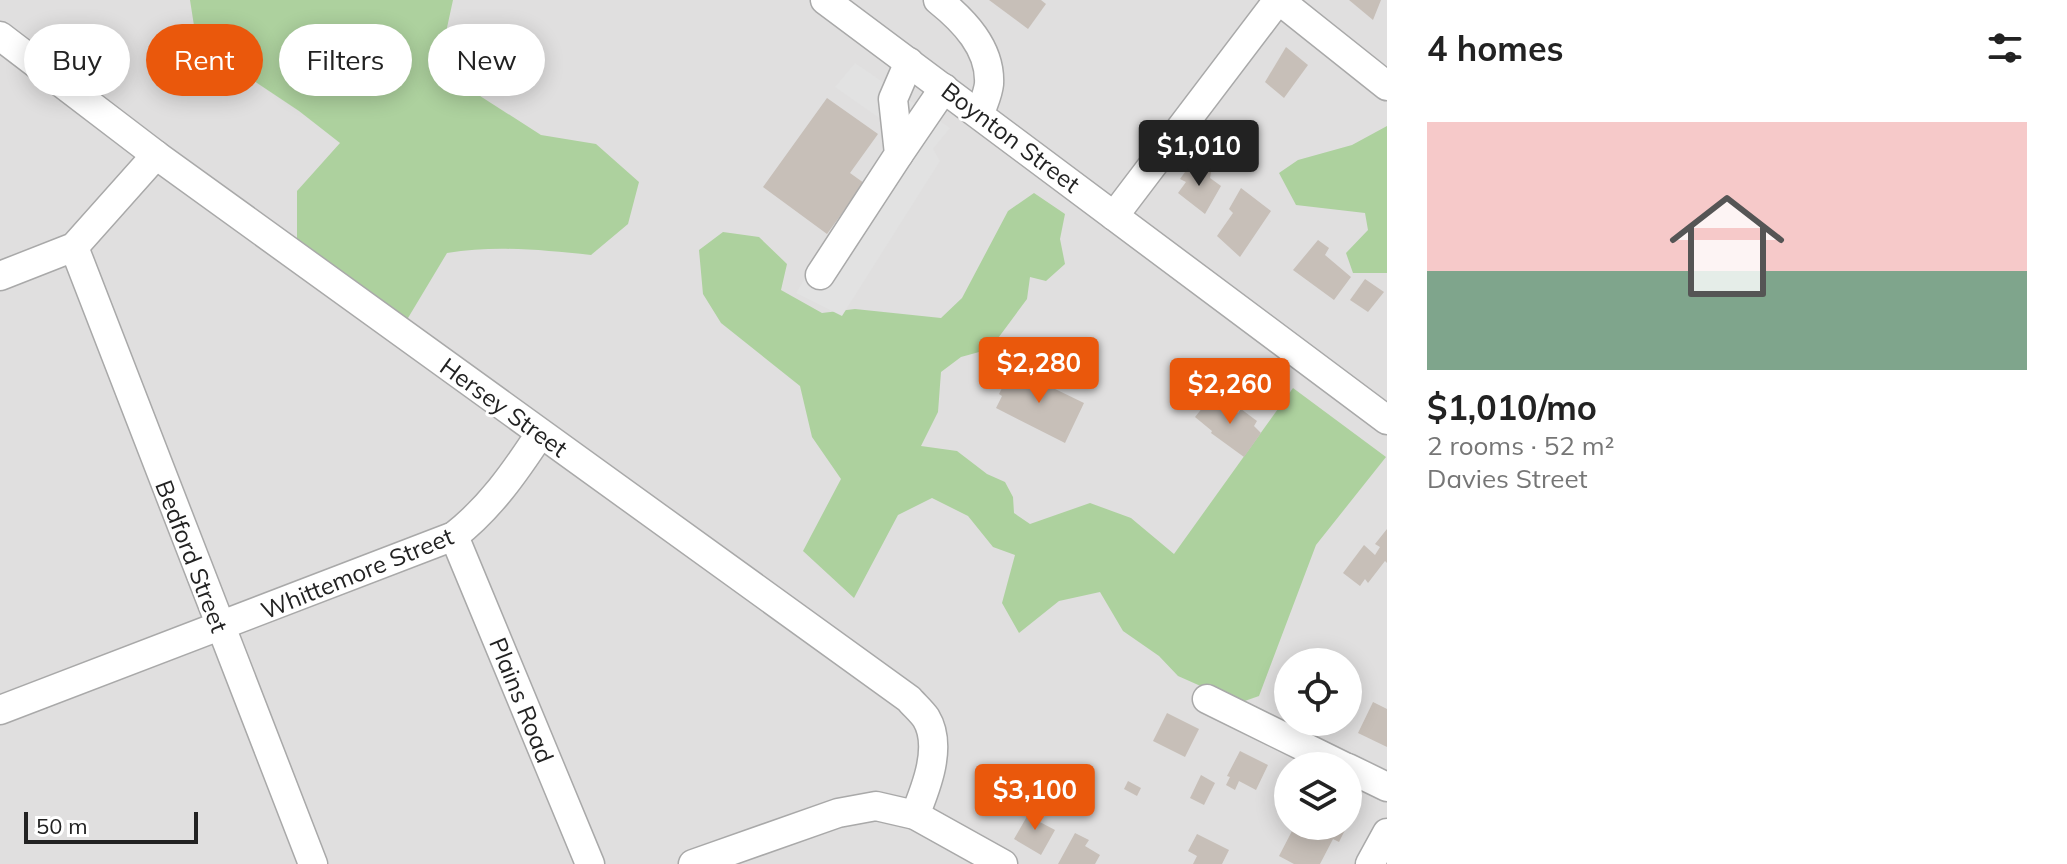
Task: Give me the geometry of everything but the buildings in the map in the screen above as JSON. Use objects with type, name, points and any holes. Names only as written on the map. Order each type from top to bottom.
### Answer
[{"type":"street","name":"Boynton Street","points":[[825,0],[1387,420]]},
{"type":"street","points":[[938,0],[963,22],[983,51],[989,70],[989,86],[980,114]]},
{"type":"street","points":[[1114,216],[1278,0],[1387,86]]},
{"type":"street","name":"Hersey Street","points":[[0,36],[156,155],[909,699],[927,720],[933,750],[930,780],[915,815]]},
{"type":"street","points":[[899,154],[893,99],[909,62]]},
{"type":"street","points":[[820,275],[944,88]]},
{"type":"street","points":[[0,276],[74,247],[156,155]]},
{"type":"street","name":"Bedford Street","points":[[74,247],[313,864]]},
{"type":"street","name":"Whittemore Street","points":[[0,710],[454,536],[478,517],[540,434]]},
{"type":"street","name":"Plains Road","points":[[454,536],[590,864]]},
{"type":"street","points":[[1207,699],[1315,752]]},
{"type":"street","points":[[1362,775],[1387,787]]},
{"type":"street","points":[[693,864],[838,813],[876,806],[915,815],[1003,864]]},
{"type":"street","points":[[1370,864],[1387,833]]},
{"type":"shaded area","points":[[0,0],[1387,0],[1387,864],[0,864]]},
{"type":"shaded area","points":[[855,63],[950,128],[933,149],[940,161],[842,316],[796,293],[891,136],[885,122],[835,87]]},
{"type":"green space","points":[[190,0],[453,0],[448,24],[428,24],[428,96],[480,96],[541,135],[596,144],[639,182],[628,224],[591,255],[501,249],[447,253],[405,323],[297,243],[297,191],[340,143],[263,87],[263,24],[194,24]]},
{"type":"green space","points":[[1387,126],[1387,273],[1353,273],[1346,253],[1368,230],[1365,213],[1296,205],[1279,173],[1298,160],[1352,145]]},
{"type":"green space","points":[[1034,193],[1065,214],[1060,239],[1065,264],[1046,281],[1030,277],[1027,299],[990,349],[961,357],[941,372],[938,412],[921,446],[957,451],[987,474],[1005,482],[1013,497],[1014,513],[1030,524],[1090,503],[1131,518],[1174,554],[1293,388],[1386,457],[1316,545],[1277,648],[1274,648],[1274,656],[1259,696],[1239,703],[1178,676],[1159,656],[1123,631],[1100,592],[1059,601],[1019,633],[1002,603],[1015,555],[993,547],[968,516],[932,498],[898,515],[854,598],[803,551],[841,479],[812,437],[800,386],[721,323],[703,294],[699,250],[723,232],[759,237],[787,264],[781,290],[822,313],[855,309],[941,318],[962,298],[1008,211]]}]
